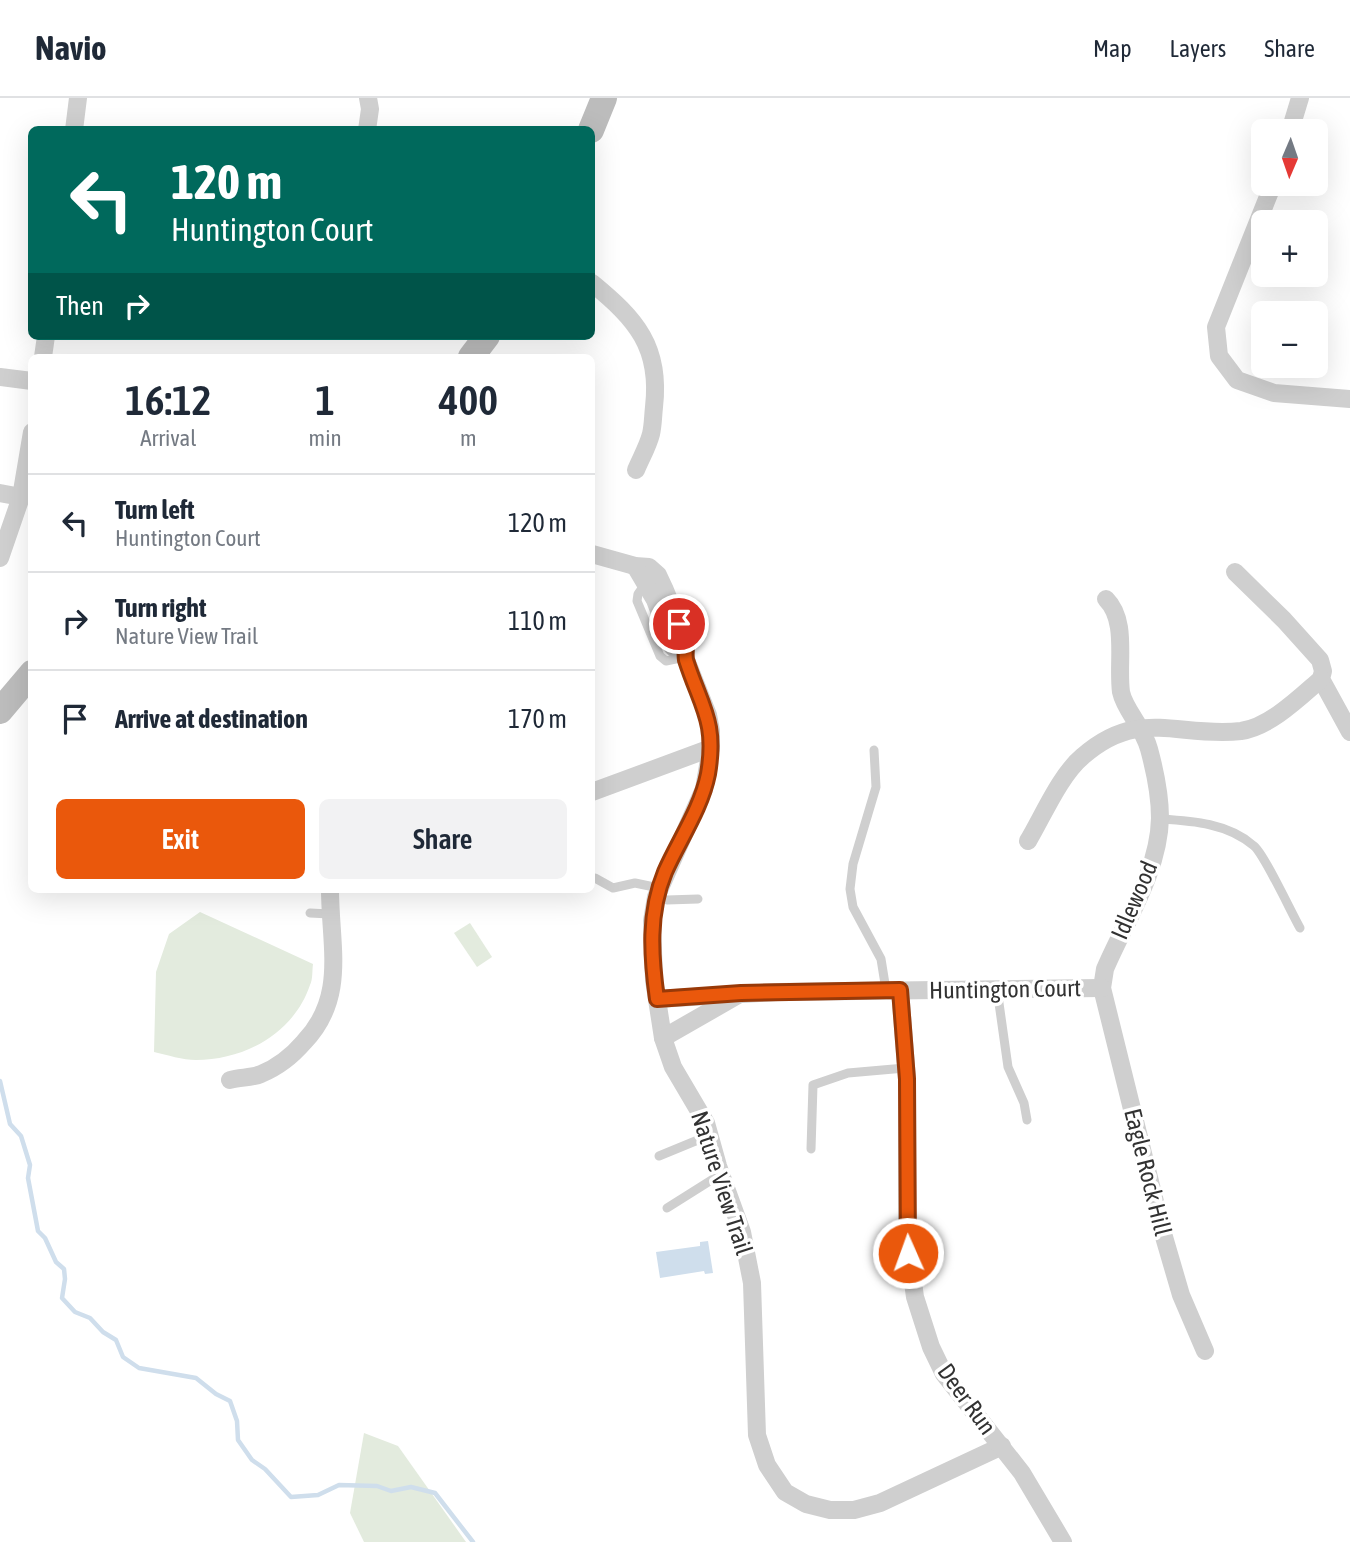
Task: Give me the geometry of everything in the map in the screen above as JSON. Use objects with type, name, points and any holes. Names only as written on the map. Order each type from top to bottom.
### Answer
[{"type":"main road","points":[[593,126],[604,98]]},
{"type":"main road","points":[[473,354],[484,340]]},
{"type":"main road","points":[[0,711],[28,678]]},
{"type":"street","points":[[74,126],[78,98]]},
{"type":"street","points":[[368,98],[370,109],[368,126]]},
{"type":"street","points":[[1294,119],[1300,98]]},
{"type":"street","points":[[1268,196],[1216,327],[1219,356],[1237,380],[1274,393],[1350,399]]},
{"type":"street","points":[[595,286],[638,328],[652,355],[656,394],[651,433],[636,470]]},
{"type":"street","points":[[0,377],[28,380]]},
{"type":"street","points":[[0,558],[21,497],[28,456]]},
{"type":"street","points":[[0,493],[21,497]]},
{"type":"street","name":"Nature View Trail","points":[[595,555],[635,566],[649,566],[658,575],[687,642],[685,657],[708,715],[711,748],[704,789],[658,892],[652,921],[652,955],[663,1038],[673,1068],[706,1123],[742,1232],[752,1283],[757,1435],[767,1465],[785,1492],[806,1504],[830,1510],[854,1510],[880,1503],[1002,1447]]},
{"type":"street","name":"Nature View Trail","points":[[635,566],[655,600],[673,648],[685,657]]},
{"type":"street","points":[[1028,841],[1066,776],[1080,758],[1101,742],[1120,732],[1142,727],[1243,731],[1273,718],[1321,679],[1323,671],[1320,660],[1235,572]]},
{"type":"street","name":"Idlewood","points":[[1102,988],[1105,969],[1153,859],[1160,818],[1149,747],[1142,727],[1128,710],[1122,693],[1115,607],[1106,599]]},
{"type":"street","points":[[1321,679],[1350,732]]},
{"type":"street","points":[[595,791],[711,748]]},
{"type":"street","points":[[230,1080],[258,1075],[276,1068],[315,1031],[328,1008],[333,989],[330,893]]},
{"type":"street","name":"Huntington Court","points":[[657,999],[741,993],[1102,988]]},
{"type":"street","name":"Eagle Rock Hill","points":[[1102,988],[1162,1230],[1181,1295],[1205,1352]]},
{"type":"street","name":"Deer Run","points":[[893,990],[905,1068],[907,1238],[915,1297],[931,1347],[944,1374],[1022,1473],[1063,1542]]},
{"type":"street","name":"Huntington Court","points":[[663,1038],[741,993]]},
{"type":"lane","points":[[874,750],[876,787],[853,864],[850,889],[853,907],[881,959],[893,990]]},
{"type":"lane","points":[[1160,818],[1203,822],[1226,830],[1255,846],[1300,928]]},
{"type":"lane","points":[[596,878],[613,888],[635,883],[658,892],[667,901],[698,899]]},
{"type":"lane","points":[[310,913],[330,914]]},
{"type":"lane","points":[[997,989],[1008,1067],[1024,1103],[1027,1120]]},
{"type":"lane","points":[[811,1149],[813,1085],[848,1073],[905,1068]]},
{"type":"lane","points":[[659,1156],[709,1135]]},
{"type":"lane","points":[[667,1208],[721,1174]]},
{"type":"shaded area","points":[[200,912],[313,964],[311,983],[303,1002],[280,1030],[249,1049],[214,1059],[196,1060],[154,1052],[156,972],[169,934]]},
{"type":"shaded area","points":[[470,923],[492,957],[477,967],[454,933]]},
{"type":"shaded area","points":[[364,1433],[398,1446],[466,1542],[364,1542],[350,1513]]},
{"type":"water","points":[[708,1241],[713,1273],[705,1274],[704,1271],[660,1278],[656,1252],[700,1246],[700,1242]]},
{"type":"waterway","points":[[0,1081],[10,1124],[21,1136],[30,1165],[28,1178],[38,1231],[45,1238],[56,1262],[64,1269],[62,1298],[75,1312],[90,1318],[103,1332],[116,1340],[123,1357],[139,1368],[196,1378],[230,1401],[237,1421],[238,1440],[252,1460],[265,1469],[291,1497],[318,1495],[339,1485],[377,1486],[391,1491],[411,1487],[435,1493],[473,1542]]},
{"type":"route","points":[[679,624],[687,642],[685,657],[708,715],[711,748],[704,789],[656,897],[652,921],[652,955],[657,999],[741,993],[900,990],[907,1079],[908,1253]]}]
